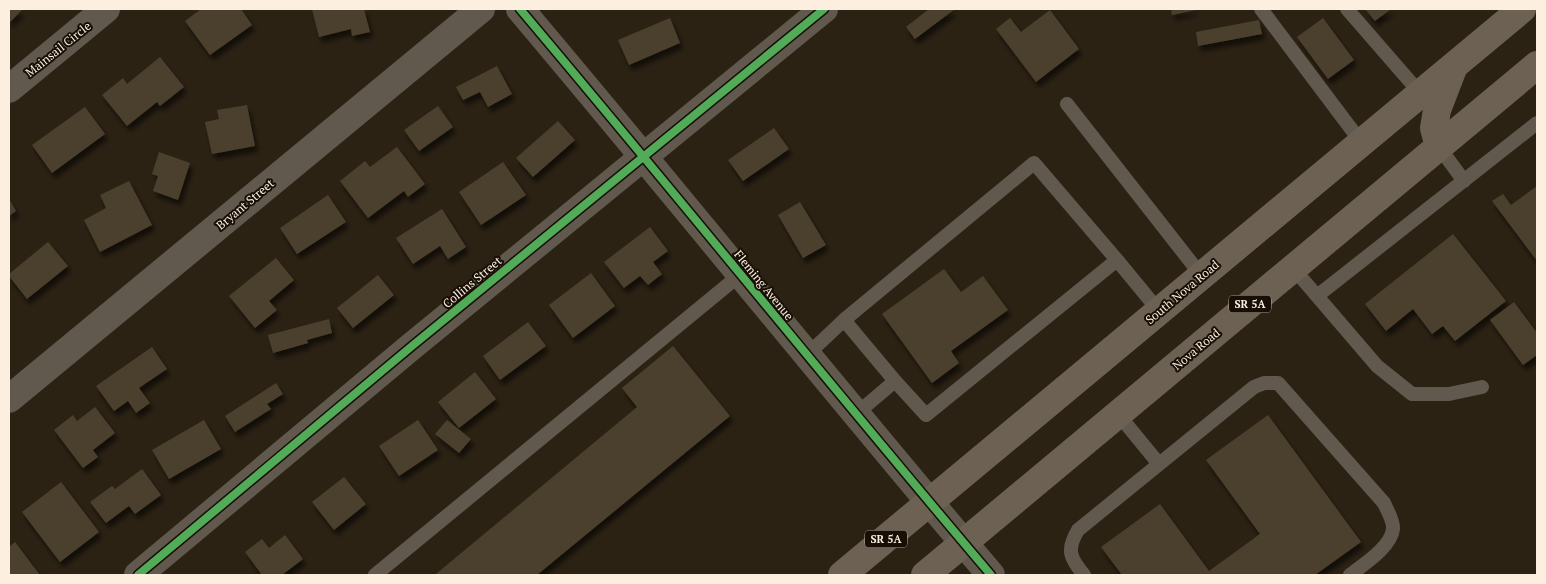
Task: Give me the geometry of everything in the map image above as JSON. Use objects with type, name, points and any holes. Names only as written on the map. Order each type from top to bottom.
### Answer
[{"type":"main road","name":"South Nova Road","points":[[842,575],[1522,9]]},
{"type":"main road","points":[[1438,147],[1434,128],[1436,110],[1454,65]]},
{"type":"main road","name":"Nova Road","points":[[925,575],[1438,147],[1534,75]]},
{"type":"street","name":"Mainsail Circle","points":[[9,89],[106,9]]},
{"type":"street","name":"Bryant Street","points":[[9,399],[480,9]]},
{"type":"street","name":"Fleming Avenue","points":[[520,9],[991,575]]},
{"type":"street","name":"Collins Street","points":[[138,575],[643,155],[824,9]]},
{"type":"lane","points":[[1261,9],[1361,142]]},
{"type":"lane","points":[[1347,9],[1420,93]]},
{"type":"lane","points":[[1067,104],[1202,276]]},
{"type":"lane","points":[[1317,296],[1537,124]]},
{"type":"lane","points":[[1438,147],[1464,181]]},
{"type":"lane","points":[[807,355],[844,320],[1034,163],[1159,311]]},
{"type":"lane","points":[[844,320],[926,415],[1117,260]]},
{"type":"lane","points":[[1293,268],[1377,366],[1412,394],[1448,394],[1482,387]]},
{"type":"lane","points":[[375,575],[741,274]]},
{"type":"lane","points":[[856,414],[895,381]]},
{"type":"lane","points":[[1084,575],[1075,564],[1070,551],[1072,540],[1078,530],[1254,387],[1264,383],[1278,383],[1384,503],[1389,514],[1393,529],[1385,547],[1350,575]]},
{"type":"lane","points":[[1118,414],[1158,464]]},
{"type":"building","points":[[9,9],[22,10],[9,23]]},
{"type":"building","points":[[201,9],[241,9],[252,25],[210,55],[185,21]]},
{"type":"building","points":[[312,9],[364,9],[370,32],[352,36],[351,29],[319,37]]},
{"type":"building","points":[[929,9],[955,9],[915,39],[906,27]]},
{"type":"building","points":[[1171,9],[1196,9],[1196,10],[1172,15]]},
{"type":"building","points":[[1365,9],[1391,9],[1375,21]]},
{"type":"building","points":[[1050,10],[1079,49],[1036,82],[996,29],[1010,18],[1021,32]]},
{"type":"building","points":[[670,18],[680,43],[629,65],[618,40]]},
{"type":"building","points":[[1323,18],[1354,60],[1328,79],[1297,37]]},
{"type":"building","points":[[1259,20],[1262,34],[1198,46],[1196,32]]},
{"type":"building","points":[[160,57],[184,87],[160,106],[157,102],[127,126],[102,95],[123,78],[127,84]]},
{"type":"building","points":[[497,66],[512,94],[488,107],[480,92],[463,100],[456,87]]},
{"type":"building","points":[[247,105],[255,146],[212,154],[205,122],[219,119],[217,110]]},
{"type":"building","points":[[438,106],[453,127],[419,151],[404,130]]},
{"type":"building","points":[[85,107],[105,134],[52,173],[32,145]]},
{"type":"building","points":[[558,121],[575,140],[533,177],[516,158]]},
{"type":"building","points":[[774,128],[789,149],[743,181],[728,160]]},
{"type":"building","points":[[397,147],[425,184],[408,197],[404,191],[368,218],[340,181],[365,161],[370,167]]},
{"type":"building","points":[[159,152],[190,163],[178,200],[153,191],[158,176],[152,174]]},
{"type":"building","points":[[503,162],[526,195],[481,225],[459,192]]},
{"type":"building","points":[[129,181],[152,225],[100,252],[84,220],[106,208],[100,195]]},
{"type":"building","points":[[1537,186],[1537,261],[1492,201],[1503,194],[1511,205]]},
{"type":"building","points":[[328,195],[346,222],[297,254],[280,228]]},
{"type":"building","points":[[9,199],[16,211],[9,216]]},
{"type":"building","points":[[800,202],[826,245],[803,258],[778,215]]},
{"type":"building","points":[[442,209],[466,247],[448,259],[440,246],[413,264],[396,238]]},
{"type":"building","points":[[650,227],[668,251],[653,262],[662,274],[648,285],[640,276],[624,288],[604,262]]},
{"type":"building","points":[[1453,234],[1506,301],[1455,341],[1443,326],[1432,334],[1413,309],[1386,331],[1365,304]]},
{"type":"building","points":[[48,242],[68,266],[27,299],[9,274]]},
{"type":"building","points":[[276,258],[294,280],[269,301],[277,310],[255,328],[229,296]]},
{"type":"building","points":[[944,269],[961,292],[983,276],[1008,310],[951,351],[959,363],[932,383],[882,314]]},
{"type":"building","points":[[591,273],[615,306],[573,338],[549,305]]},
{"type":"building","points":[[378,275],[394,295],[353,328],[337,308]]},
{"type":"building","points":[[1514,302],[1537,333],[1537,355],[1523,365],[1490,320]]},
{"type":"building","points":[[329,319],[332,333],[307,340],[308,343],[273,353],[268,335]]},
{"type":"building","points":[[528,322],[546,346],[500,380],[483,356]]},
{"type":"building","points":[[673,346],[730,416],[537,575],[436,574],[637,407],[622,388]]},
{"type":"building","points":[[152,347],[167,369],[139,388],[150,403],[136,413],[128,401],[114,411],[96,386]]},
{"type":"building","points":[[475,372],[496,399],[459,428],[438,402]]},
{"type":"building","points":[[276,383],[283,394],[267,404],[271,409],[235,432],[225,416]]},
{"type":"building","points":[[95,407],[115,433],[93,450],[98,457],[83,468],[54,430],[73,415],[77,421]]},
{"type":"building","points":[[1268,415],[1361,542],[1315,575],[1122,575],[1101,547],[1160,504],[1209,571],[1260,534],[1206,460]]},
{"type":"building","points":[[204,420],[221,449],[169,479],[152,450]]},
{"type":"building","points":[[418,420],[438,450],[399,476],[379,446]]},
{"type":"building","points":[[447,420],[471,439],[459,453],[435,434]]},
{"type":"building","points":[[142,469],[161,495],[135,514],[129,506],[106,523],[90,502],[112,486],[115,489]]},
{"type":"building","points":[[344,477],[366,504],[334,530],[312,502]]},
{"type":"building","points":[[61,482],[99,532],[60,562],[22,512]]},
{"type":"building","points":[[285,535],[303,559],[282,575],[262,575],[245,552],[262,539],[269,548]]},
{"type":"building","points":[[15,542],[40,575],[9,575],[9,547]]},
{"type":"cycle path","points":[[520,9],[991,575]]},
{"type":"cycle path","points":[[138,575],[412,346],[824,9]]}]
